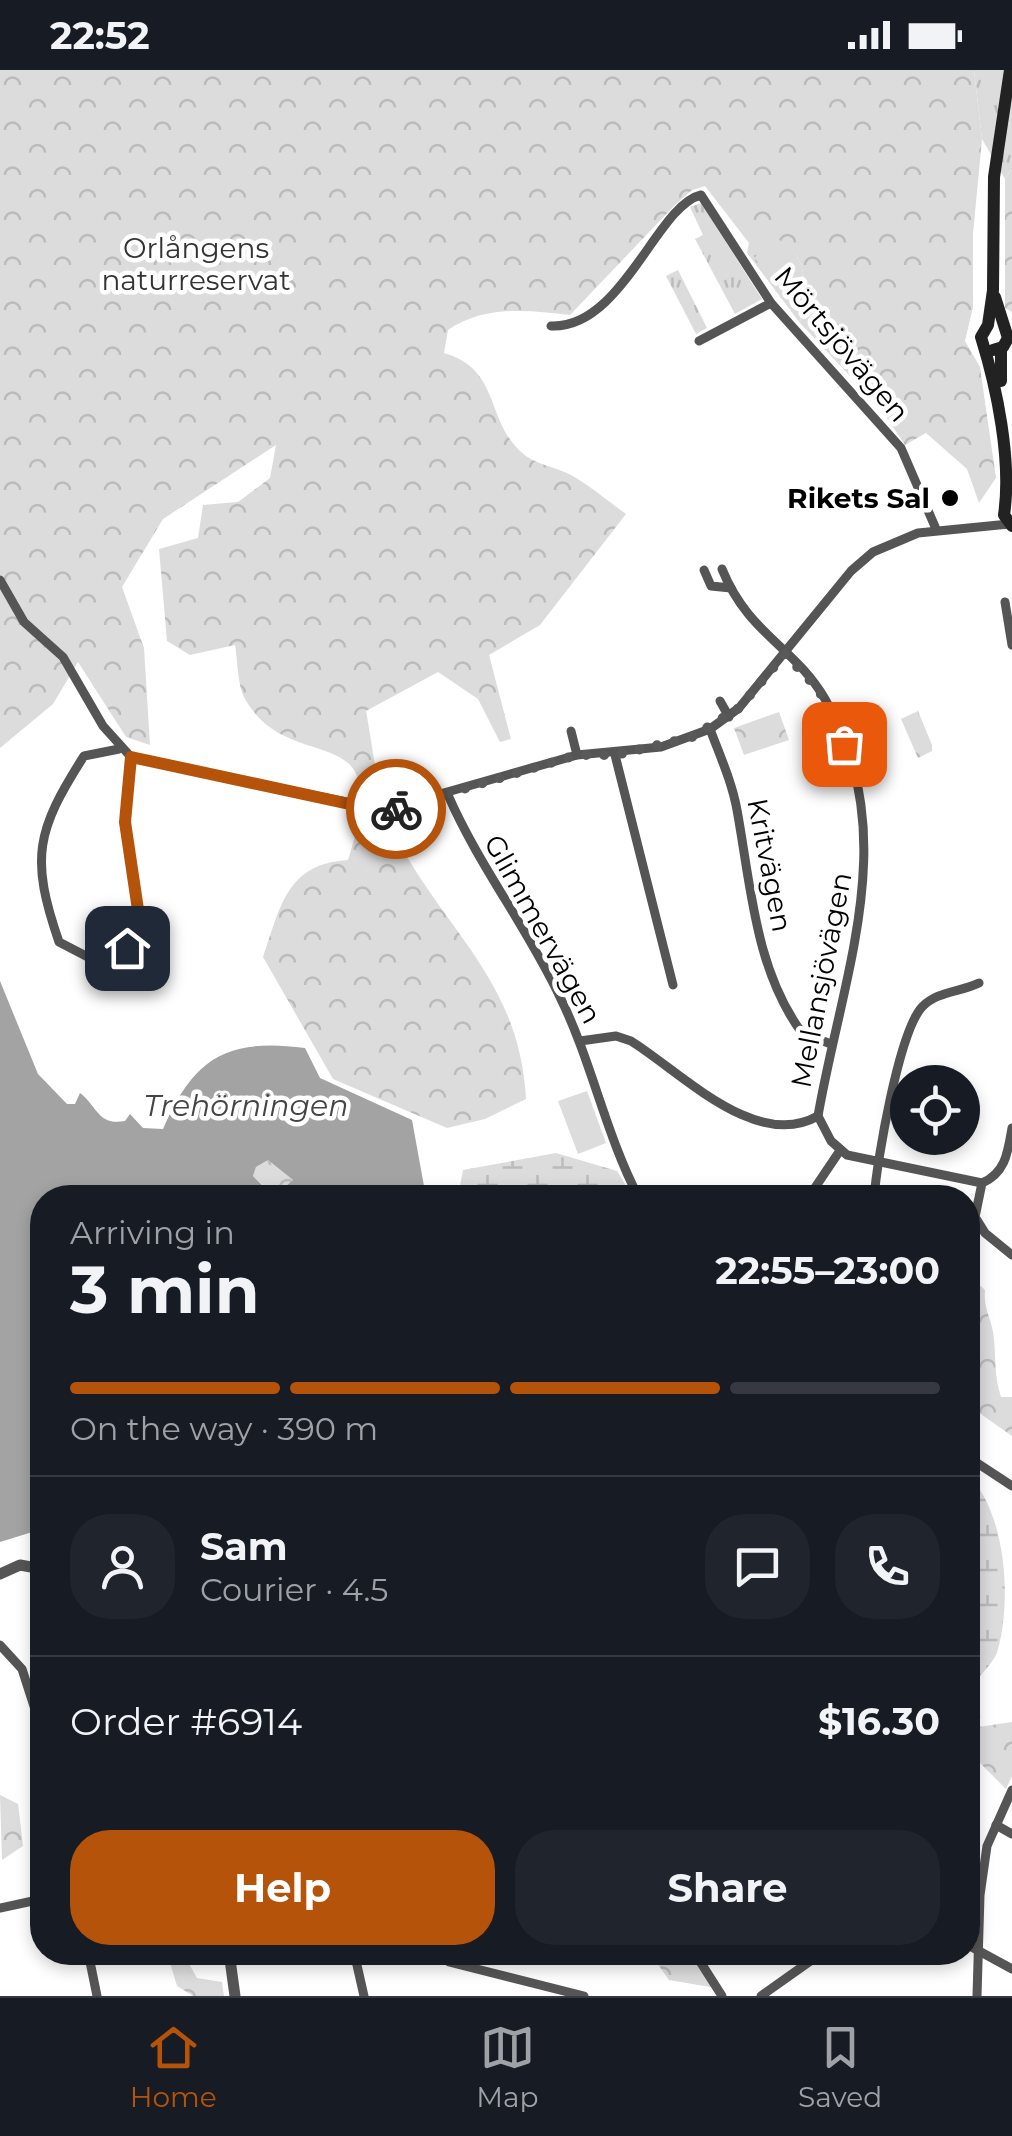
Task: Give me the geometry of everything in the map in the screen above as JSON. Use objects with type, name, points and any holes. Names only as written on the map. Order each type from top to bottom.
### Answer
[{"type":"main road","points":[[1010,70],[994,177],[993,290],[1012,464]]},
{"type":"main road","points":[[1001,337],[1009,514]]},
{"type":"street","name":"Mörtsjövägen","points":[[551,326],[572,323],[625,287],[674,214],[701,195],[772,302],[900,448],[936,529]]},
{"type":"street","points":[[699,340],[772,302]]},
{"type":"street","points":[[0,580],[24,622],[63,658],[119,748],[131,757],[384,810],[448,795],[577,755],[616,755],[661,747],[710,729],[728,717],[785,654],[864,558],[893,540],[1009,514]]},
{"type":"street","name":"Mellansjövägen","points":[[722,569],[754,626],[809,676],[828,703],[844,744],[865,830],[863,900],[818,1116],[839,1152]]},
{"type":"street","name":"Mellansjövägen","points":[[704,570],[711,586],[731,588]]},
{"type":"street","points":[[1005,602],[1012,645]]},
{"type":"street","points":[[720,701],[728,717]]},
{"type":"street","name":"Kritvägen","points":[[710,729],[737,808],[754,919],[768,961],[802,1033],[831,1044]]},
{"type":"street","points":[[571,731],[577,755]]},
{"type":"street","points":[[119,748],[84,756],[52,813],[40,860],[40,887],[59,942],[111,969],[118,949],[140,940],[125,822],[131,757]]},
{"type":"street","points":[[616,755],[673,985]]},
{"type":"street","name":"Glimmervägen","points":[[448,795],[464,830],[560,995],[580,1041],[615,1152],[632,1185]]},
{"type":"street","points":[[875,1185],[877,1162],[914,1019],[932,1000],[979,983]]},
{"type":"street","points":[[580,1041],[616,1036],[630,1041],[767,1126],[807,1122],[818,1116]]},
{"type":"street","points":[[817,1185],[839,1152],[982,1182],[998,1174],[1012,1128]]},
{"type":"street","points":[[980,1192],[982,1182]]},
{"type":"street","points":[[980,1224],[1012,1255]]},
{"type":"street","points":[[980,1465],[1012,1486]]},
{"type":"street","points":[[0,1574],[20,1565],[30,1567]]},
{"type":"street","points":[[0,1645],[22,1669],[30,1693]]},
{"type":"street","points":[[980,1895],[987,1846],[1012,1790]]},
{"type":"street","points":[[996,1824],[1012,1834]]},
{"type":"street","points":[[0,1908],[30,1902]]},
{"type":"street","points":[[980,1952],[1012,1969]]},
{"type":"street","points":[[91,1965],[97,1996]]},
{"type":"street","points":[[231,1965],[235,1996]]},
{"type":"street","points":[[357,1965],[364,1996]]},
{"type":"street","points":[[473,1965],[584,1996]]},
{"type":"street","points":[[702,1965],[722,1996]]},
{"type":"street","points":[[761,1996],[804,1965]]},
{"type":"street","points":[[977,1996],[978,1965]]},
{"type":"street","points":[[541,1996],[542,1984]]},
{"type":"green space","name":"Orlångens naturreservat","points":[[0,70],[974,70],[982,139],[973,234],[973,307],[965,341],[980,367],[996,478],[979,503],[967,469],[926,433],[905,445],[881,409],[800,323],[804,282],[791,249],[765,233],[749,243],[705,186],[692,190],[674,206],[570,315],[492,313],[448,330],[444,353],[476,372],[513,443],[526,456],[582,482],[626,514],[540,625],[489,655],[511,739],[500,742],[478,699],[438,672],[366,711],[390,824],[416,872],[495,990],[521,1058],[526,1099],[485,1119],[447,1128],[333,1079],[263,957],[281,905],[299,879],[327,863],[348,860],[360,813],[359,783],[349,764],[288,738],[265,723],[242,693],[235,645],[190,655],[167,641],[159,549],[198,538],[203,505],[238,502],[270,478],[276,445],[163,519],[122,587],[144,648],[150,745],[126,737],[78,662],[53,704],[0,748]]},
{"type":"green space","points":[[974,70],[1012,70],[1012,167],[1005,179],[982,139]]},
{"type":"green space","points":[[1012,167],[1012,312],[1005,308],[1005,179]]},
{"type":"green space","points":[[701,203],[762,299],[735,314],[695,239],[703,235],[690,207]]},
{"type":"green space","points":[[765,232],[791,249],[798,259],[804,281],[800,323],[747,253],[749,243]]},
{"type":"green space","points":[[771,241],[802,272],[785,289],[754,258]]},
{"type":"green space","points":[[678,270],[707,328],[696,334],[666,276]]},
{"type":"green space","points":[[918,711],[932,751],[918,758],[901,719]]},
{"type":"green space","points":[[779,712],[789,740],[744,755],[734,728]]},
{"type":"green space","points":[[587,1091],[606,1143],[578,1154],[558,1101]]},
{"type":"green space","points":[[556,1153],[617,1171],[626,1185],[460,1185],[463,1170]]},
{"type":"green space","points":[[268,1160],[293,1180],[287,1185],[263,1185],[253,1176],[256,1167]]},
{"type":"green space","points":[[980,1285],[985,1290],[1001,1397],[1012,1397],[1012,1436],[980,1413]]},
{"type":"green space","points":[[980,1491],[998,1535],[1005,1585],[1002,1633],[991,1663],[980,1676]]},
{"type":"green space","points":[[1012,1722],[1012,1776],[1006,1789],[980,1763],[980,1727]]},
{"type":"green space","points":[[0,1795],[18,1804],[23,1846],[2,1860]]},
{"type":"green space","points":[[171,1965],[190,1965],[197,1978],[222,1982],[224,1996],[193,1996],[177,1986]]},
{"type":"green space","points":[[658,1965],[697,1965],[716,1988],[669,1980]]},
{"type":"water","name":"Trehörningen","points":[[0,981],[38,1074],[67,1104],[75,1104],[80,1093],[109,1121],[125,1121],[130,1114],[143,1128],[163,1129],[187,1085],[201,1069],[234,1050],[254,1046],[305,1048],[320,1078],[412,1120],[424,1185],[287,1185],[293,1180],[268,1160],[256,1167],[253,1176],[262,1185],[30,1185],[30,1533],[0,1542]]},
{"type":"way so far","points":[[396,809],[577,755],[616,755],[692,737],[739,708],[785,654],[802,668],[828,703],[844,744]]},
{"type":"place","name":"Rikets Sal","points":[[950,498]]},
{"type":"route","points":[[127,948],[136,946],[141,930],[125,822],[131,757],[368,808],[396,809]]}]
